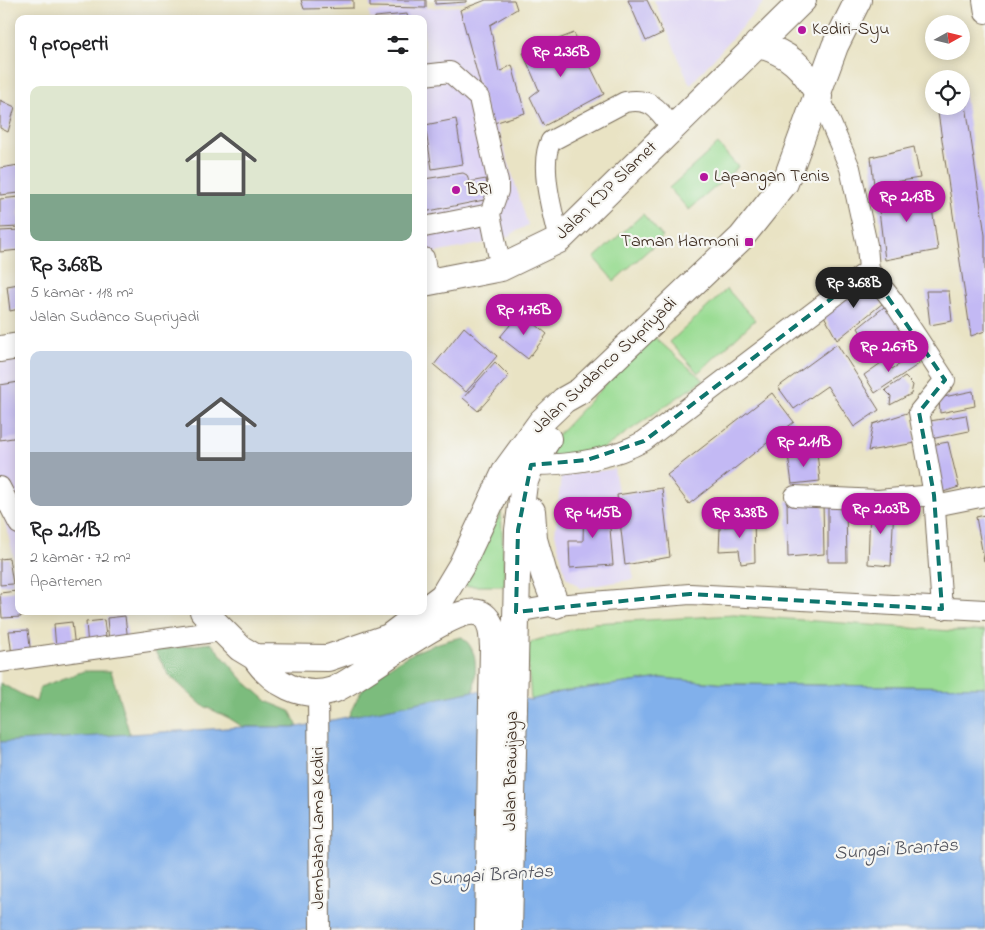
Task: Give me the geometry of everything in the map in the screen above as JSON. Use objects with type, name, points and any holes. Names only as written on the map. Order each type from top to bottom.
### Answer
[{"type":"main road","name":"Jalan KDP Slamet","points":[[427,274],[501,268],[559,240],[803,0]]},
{"type":"main road","name":"Jalan Sudanco Supriyadi","points":[[427,608],[443,596],[461,566],[506,470],[541,422],[564,400],[580,391],[741,238],[785,183],[819,96],[835,46],[858,0]]},
{"type":"main road","points":[[757,44],[790,58],[802,68],[819,96]]},
{"type":"main road","points":[[0,349],[15,347]]},
{"type":"main road","points":[[556,605],[544,574],[534,539],[527,474],[572,409],[580,391]]},
{"type":"main road","name":"Jalan Brawijaya","points":[[488,930],[504,647],[516,612],[518,530],[527,474]]},
{"type":"main road","points":[[206,615],[220,631],[240,648],[255,657],[266,673],[280,683],[295,690],[318,693],[333,690],[356,679],[421,634],[445,621],[475,612],[482,614],[488,620],[492,633],[504,647]]},
{"type":"main road","name":"Jalan Sudanco Supriyadi","points":[[255,657],[328,658],[362,648],[389,637],[418,615]]},
{"type":"main road","name":"Jalan Brawijaya","points":[[504,647],[509,930]]},
{"type":"street","points":[[983,0],[985,13]]},
{"type":"street","points":[[427,75],[450,72],[479,98],[498,182],[498,191],[490,214],[501,268]]},
{"type":"street","points":[[819,96],[850,168],[867,245],[869,270],[893,301],[945,380],[944,385],[923,405],[919,412],[935,500],[942,609]]},
{"type":"street","points":[[559,240],[550,207],[546,154],[551,141],[625,102],[637,100],[647,101],[659,110],[672,128]]},
{"type":"street","points":[[427,226],[490,214]]},
{"type":"street","points":[[527,474],[587,460],[633,447],[644,441],[869,270]]},
{"type":"street","points":[[0,487],[15,516]]},
{"type":"street","points":[[795,496],[878,500],[935,500],[985,496]]},
{"type":"street","points":[[516,612],[556,605],[690,594],[985,610]]},
{"type":"street","points":[[0,662],[220,631]]},
{"type":"street","name":"Jembatan Lama Kediri","points":[[318,693],[320,930]]},
{"type":"highlighted area","points":[[869,270],[945,380],[919,412],[934,495],[942,609],[690,594],[516,612],[518,530],[531,465],[587,460],[644,441]]},
{"type":"shaded area","points":[[654,0],[766,0],[690,85]]},
{"type":"shaded area","points":[[459,6],[528,225],[501,240],[427,254],[427,15],[369,15],[369,12]]},
{"type":"shaded area","points":[[15,360],[15,561],[0,503],[0,362]]},
{"type":"shaded area","points":[[614,469],[634,579],[581,588],[566,577],[555,534],[561,476]]},
{"type":"green space","name":"Lapangan Tenis","points":[[718,144],[738,167],[689,210],[669,188]]},
{"type":"green space","points":[[643,214],[663,237],[614,281],[594,258]]},
{"type":"green space","points":[[727,289],[755,320],[698,373],[670,342]]},
{"type":"green space","points":[[652,335],[703,380],[591,457],[554,472],[551,442]]},
{"type":"green space","points":[[501,512],[505,586],[465,586]]},
{"type":"green space","points":[[734,615],[951,631],[985,630],[985,687],[726,684],[661,678],[560,692],[531,700],[527,646],[534,641],[594,623]]},
{"type":"green space","points":[[462,637],[472,649],[474,655],[474,691],[347,719],[364,688],[388,668],[411,654],[436,644]]},
{"type":"green space","points":[[211,643],[244,681],[268,702],[290,711],[298,727],[243,727],[202,705],[169,675],[154,650]]},
{"type":"green space","points":[[84,671],[111,671],[130,735],[0,742],[0,683],[36,702],[40,687]]},
{"type":"water","name":"Sungai Brantas","points":[[661,678],[726,684],[985,687],[985,930],[0,930],[0,742],[243,727],[298,727],[474,691],[531,700],[560,692]]},
{"type":"building","points":[[301,0],[353,0],[353,8],[304,9]]},
{"type":"building","points":[[370,0],[426,0],[426,8],[370,7]]},
{"type":"building","points":[[435,0],[466,0],[466,2],[435,4]]},
{"type":"building","points":[[486,0],[514,0],[517,9],[490,25],[499,72],[512,65],[525,113],[491,124],[460,10]]},
{"type":"building","points":[[628,0],[647,0],[663,33],[646,41]]},
{"type":"building","points":[[574,33],[604,94],[544,126],[530,97],[539,90],[523,53]]},
{"type":"building","points":[[0,100],[15,107],[8,132],[0,128]]},
{"type":"building","points":[[938,115],[968,115],[985,235],[985,331],[971,336]]},
{"type":"building","points":[[456,119],[463,164],[432,169],[427,125]]},
{"type":"building","points":[[914,147],[920,178],[874,185],[871,157]]},
{"type":"building","points":[[15,166],[15,193],[0,195],[0,168]]},
{"type":"building","name":"BRI","points":[[463,173],[467,175],[469,182],[486,179],[489,199],[427,211],[427,179]]},
{"type":"building","points":[[929,187],[938,250],[885,260],[877,194]]},
{"type":"building","points":[[15,197],[15,227],[0,228],[0,199]]},
{"type":"building","points":[[15,230],[15,250],[0,252],[0,231]]},
{"type":"building","points":[[872,280],[888,299],[837,340],[823,314]]},
{"type":"building","points":[[15,285],[15,310],[10,311],[7,286]]},
{"type":"building","points":[[926,291],[949,291],[952,321],[930,325]]},
{"type":"building","points":[[889,303],[908,336],[878,362],[858,328]]},
{"type":"building","points":[[521,312],[547,334],[528,359],[500,337]]},
{"type":"building","points":[[464,327],[497,356],[466,392],[434,365]]},
{"type":"building","points":[[837,344],[879,410],[854,427],[827,386],[794,409],[778,387]]},
{"type":"building","points":[[915,355],[919,364],[875,393],[864,375],[884,361],[892,369]]},
{"type":"building","points":[[495,362],[509,376],[478,411],[463,398]]},
{"type":"building","points":[[905,377],[913,385],[911,394],[890,405],[891,396],[885,390]]},
{"type":"building","points":[[15,383],[15,438],[0,440],[0,385]]},
{"type":"building","points":[[973,391],[975,406],[940,413],[939,398]]},
{"type":"building","points":[[772,393],[794,422],[689,504],[667,475]]},
{"type":"building","points":[[910,412],[916,443],[868,451],[873,424]]},
{"type":"building","points":[[966,415],[969,431],[931,439],[930,421]]},
{"type":"building","points":[[948,442],[959,487],[940,493],[931,445]]},
{"type":"building","points":[[817,452],[820,481],[792,484],[788,455]]},
{"type":"building","points":[[662,488],[670,557],[625,565],[617,495]]},
{"type":"building","points":[[787,501],[823,503],[824,554],[788,557]]},
{"type":"building","points":[[584,504],[608,504],[613,565],[570,568],[569,541],[583,541]]},
{"type":"building","points":[[828,504],[846,504],[847,562],[828,562]]},
{"type":"building","points":[[870,506],[894,506],[891,566],[868,564]]},
{"type":"building","points":[[985,515],[985,561],[984,561],[976,517]]},
{"type":"building","points":[[739,516],[754,516],[755,562],[741,564],[739,550],[719,551],[720,527],[739,526]]},
{"type":"building","points":[[9,558],[13,584],[0,585],[0,559]]},
{"type":"building","points":[[15,591],[15,615],[21,615],[21,617],[2,618],[0,593]]},
{"type":"building","points":[[125,616],[128,641],[109,643],[107,618]]},
{"type":"building","points":[[104,620],[107,645],[88,647],[86,622]]},
{"type":"building","points":[[72,622],[75,648],[56,649],[54,624]]},
{"type":"building","points":[[28,630],[31,655],[12,656],[9,631]]},
{"type":"place","name":"Kediri-Syu","points":[[802,30]]},
{"type":"place","name":"Lapangan Tenis","points":[[704,177]]},
{"type":"place","name":"BRI","points":[[456,190]]},
{"type":"place","name":"Taman Harmoni","points":[[749,242]]}]
